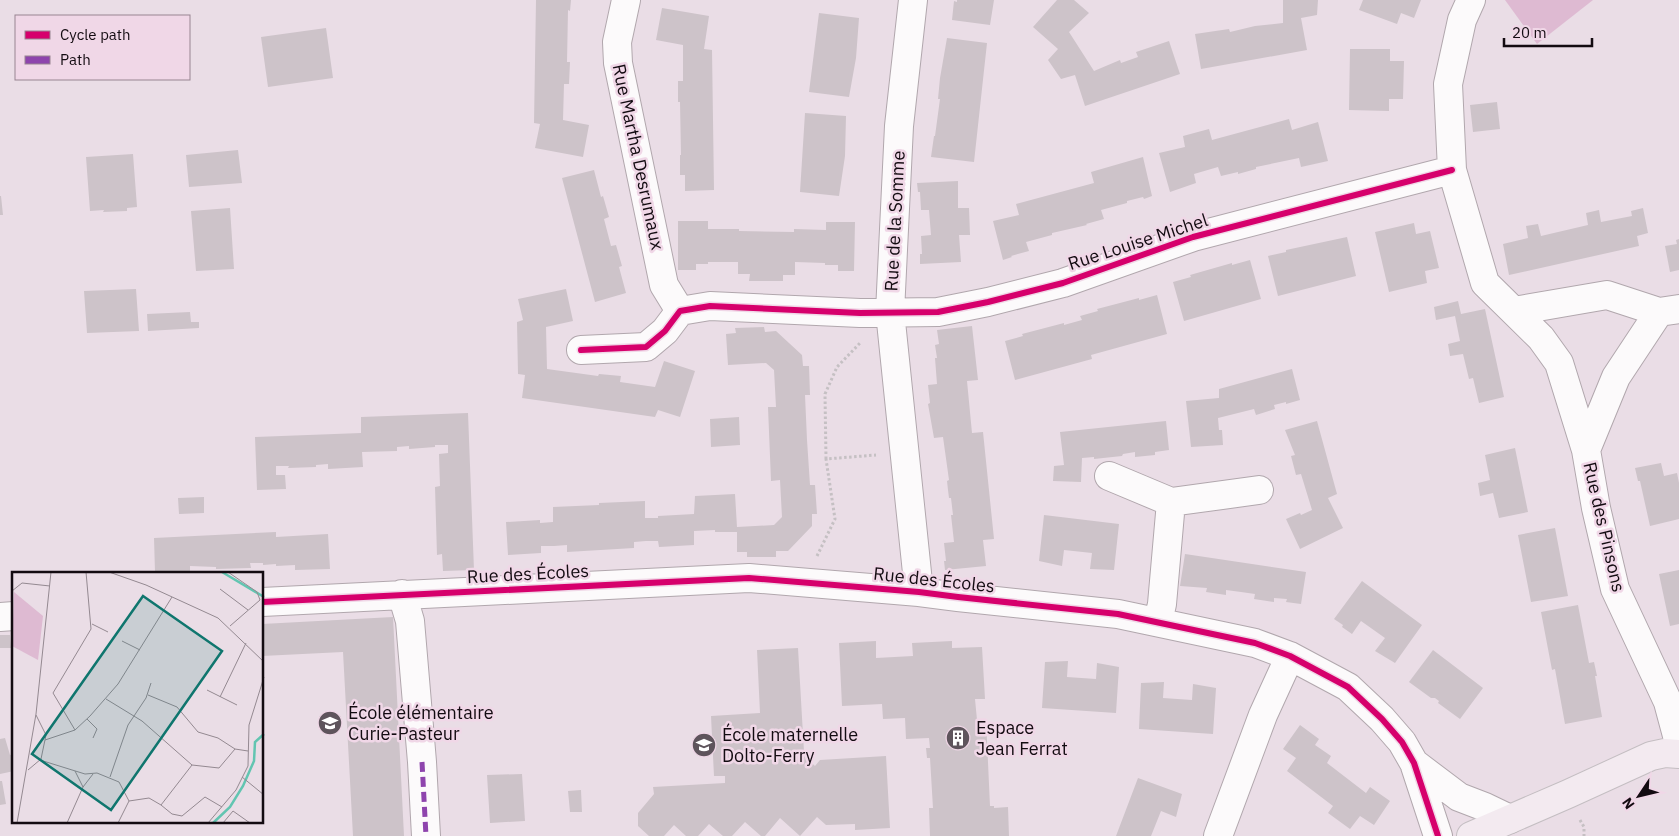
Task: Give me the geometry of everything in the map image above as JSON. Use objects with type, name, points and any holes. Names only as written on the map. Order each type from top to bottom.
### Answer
[{"type":"main road","points":[[1471,836],[1651,756],[1665,753],[1679,754]]},
{"type":"street","name":"Rue Martha Desrumaux","points":[[626,0],[617,42],[618,63],[664,285],[680,311]]},
{"type":"street","name":"Rue de la Somme","points":[[914,0],[899,126],[890,312],[918,592]]},
{"type":"street","points":[[1471,0],[1462,20],[1448,84],[1452,170],[1485,283],[1514,311]]},
{"type":"street","name":"Rue Louise Michel","points":[[890,312],[938,312],[988,302],[1063,283],[1193,237],[1452,170]]},
{"type":"street","name":"Rue des Pinsons","points":[[1514,311],[1607,295],[1669,310],[1616,377],[1586,450]]},
{"type":"street","points":[[582,350],[646,347],[665,331],[680,311],[710,306],[860,313],[890,312]]},
{"type":"street","name":"Rue des Pinsons","points":[[1514,311],[1542,338],[1559,362],[1586,450],[1596,508],[1615,590],[1668,702],[1679,743]]},
{"type":"street","points":[[1109,476],[1171,502],[1259,490]]},
{"type":"street","points":[[1158,622],[1162,604],[1171,502]]},
{"type":"street","name":"Rue des Écoles","points":[[264,602],[749,578],[918,592],[1118,614],[1255,643],[1290,656],[1348,687],[1382,719],[1402,742],[1414,763]]},
{"type":"street","points":[[402,594],[410,621],[422,762],[426,836]]},
{"type":"street","points":[[1218,836],[1263,715],[1290,656]]},
{"type":"street","points":[[1414,763],[1459,797],[1485,806],[1510,819]]},
{"type":"street","points":[[1414,763],[1438,836]]},
{"type":"path","points":[[804,583],[835,519],[826,459],[825,394],[837,367],[861,341],[860,313]]},
{"type":"path","points":[[826,459],[904,452]]},
{"type":"shaded area","points":[[1505,0],[1593,0],[1537,44]]},
{"type":"building","points":[[536,0],[571,0],[570,11],[568,10],[567,62],[570,62],[569,84],[564,84],[563,120],[589,125],[583,157],[535,148],[540,124],[534,123]]},
{"type":"building","points":[[957,0],[994,0],[990,25],[952,20],[954,1],[957,2]]},
{"type":"building","points":[[1057,0],[1074,0],[1089,13],[1069,32],[1094,71],[1120,60],[1121,63],[1138,57],[1136,52],[1169,41],[1180,74],[1085,106],[1075,75],[1061,79],[1048,60],[1058,49],[1033,27]]},
{"type":"building","points":[[1283,0],[1318,0],[1317,15],[1301,18],[1307,50],[1201,69],[1195,34],[1229,29],[1230,32],[1255,26],[1283,23]]},
{"type":"building","points":[[1363,0],[1421,0],[1414,18],[1401,13],[1397,24],[1359,10]]},
{"type":"building","points":[[662,8],[709,16],[704,49],[712,50],[714,190],[685,191],[685,175],[680,175],[680,102],[678,102],[678,81],[683,81],[683,45],[656,40]]},
{"type":"building","points":[[819,13],[859,18],[856,58],[849,97],[809,92]]},
{"type":"building","points":[[326,28],[333,78],[268,87],[261,37]]},
{"type":"building","points":[[947,38],[987,43],[974,162],[931,157],[940,99],[938,99],[940,78]]},
{"type":"building","points":[[1350,49],[1390,49],[1390,61],[1404,61],[1403,99],[1389,99],[1389,111],[1349,110]]},
{"type":"building","points":[[1497,102],[1500,129],[1473,132],[1470,105]]},
{"type":"building","points":[[805,113],[846,116],[845,156],[839,196],[800,192]]},
{"type":"building","points":[[1289,119],[1292,130],[1318,122],[1328,161],[1301,167],[1299,158],[1256,167],[1256,169],[1238,174],[1238,172],[1221,176],[1218,167],[1194,174],[1196,183],[1170,192],[1159,153],[1185,147],[1183,136],[1209,129],[1212,140]]},
{"type":"building","points":[[238,150],[242,183],[189,187],[186,155]]},
{"type":"building","points":[[133,154],[137,207],[127,208],[127,211],[90,211],[86,157]]},
{"type":"building","points":[[1143,157],[1152,196],[1127,201],[1127,203],[1101,210],[1104,219],[1026,242],[1029,251],[1003,260],[993,221],[1019,215],[1016,204],[1094,183],[1091,172]]},
{"type":"building","points":[[594,170],[601,197],[603,196],[609,217],[604,219],[611,246],[616,245],[622,266],[619,267],[626,293],[595,302],[562,178]]},
{"type":"building","points":[[958,181],[958,208],[969,208],[970,235],[959,235],[961,262],[920,264],[920,254],[922,254],[921,236],[931,235],[929,210],[921,210],[920,192],[918,192],[917,183]]},
{"type":"building","points":[[1,196],[3,215],[0,215]]},
{"type":"building","points":[[230,208],[234,269],[196,271],[191,211]]},
{"type":"building","points":[[1643,208],[1648,233],[1637,236],[1639,246],[1509,275],[1503,244],[1528,238],[1526,226],[1538,224],[1541,236],[1588,225],[1586,213],[1599,210],[1601,222],[1632,216],[1631,211]]},
{"type":"building","points":[[678,221],[708,221],[708,229],[794,232],[794,229],[826,230],[826,222],[855,222],[854,271],[838,271],[838,265],[825,265],[825,263],[795,262],[795,275],[783,275],[783,281],[749,281],[750,274],[738,274],[738,262],[708,262],[708,264],[696,264],[696,270],[678,270]]},
{"type":"building","points":[[1414,223],[1416,234],[1430,231],[1439,268],[1425,271],[1427,283],[1389,292],[1375,232]]},
{"type":"building","points":[[1347,237],[1356,276],[1278,296],[1268,256],[1286,252],[1286,250]]},
{"type":"building","points":[[1679,239],[1679,270],[1670,272],[1665,246],[1677,244],[1676,240]]},
{"type":"building","points":[[1250,260],[1261,299],[1184,321],[1173,282],[1232,263],[1232,265]]},
{"type":"building","points":[[136,289],[139,331],[87,333],[84,291]]},
{"type":"building","points":[[566,289],[573,321],[546,327],[547,369],[598,376],[599,374],[621,376],[620,382],[655,387],[664,361],[695,371],[680,417],[658,410],[655,417],[522,398],[525,375],[518,374],[517,322],[523,320],[518,299]]},
{"type":"building","points":[[1157,295],[1167,334],[1091,355],[1092,359],[1015,380],[1005,341],[1023,336],[1022,334],[1082,320],[1080,316],[1098,311],[1097,309]]},
{"type":"building","points":[[1458,301],[1461,314],[1485,309],[1504,397],[1479,403],[1473,378],[1469,379],[1463,354],[1450,356],[1448,344],[1460,341],[1455,316],[1436,320],[1434,307]]},
{"type":"building","points":[[190,312],[191,322],[199,322],[199,328],[148,331],[147,314]]},
{"type":"building","points":[[972,326],[978,380],[967,381],[972,433],[983,432],[994,539],[983,540],[986,566],[945,570],[944,543],[954,542],[951,515],[953,515],[951,498],[949,498],[947,481],[949,480],[943,437],[934,438],[928,404],[930,403],[928,385],[937,384],[935,345],[939,344],[937,330]]},
{"type":"building","points":[[764,327],[765,332],[776,331],[802,355],[803,366],[809,366],[810,395],[805,395],[807,440],[810,485],[815,485],[817,514],[812,514],[812,526],[788,551],[776,551],[776,557],[747,557],[747,552],[737,552],[737,532],[715,532],[715,530],[694,531],[694,545],[659,547],[658,541],[646,541],[634,542],[634,548],[567,552],[567,545],[541,546],[541,553],[508,555],[506,522],[540,520],[540,523],[553,522],[553,507],[645,501],[645,518],[658,518],[658,516],[694,514],[695,496],[735,494],[737,527],[774,525],[782,517],[780,480],[771,481],[768,407],[776,407],[774,370],[766,363],[728,365],[726,334],[736,333],[735,328]]},
{"type":"building","points":[[1292,369],[1300,400],[1274,405],[1275,409],[1256,415],[1254,409],[1218,418],[1219,430],[1222,430],[1223,445],[1191,447],[1186,401],[1219,398],[1219,389]]},
{"type":"building","points":[[468,413],[474,570],[443,571],[442,554],[437,555],[435,487],[440,486],[439,454],[448,453],[448,445],[409,449],[409,446],[397,447],[397,451],[362,452],[363,467],[328,469],[328,464],[316,465],[316,467],[288,468],[289,466],[276,466],[276,475],[285,475],[286,489],[257,490],[255,437],[361,433],[361,417]]},
{"type":"building","points":[[739,417],[740,445],[711,447],[710,419]]},
{"type":"building","points":[[1166,421],[1169,450],[1155,452],[1155,455],[1135,457],[1135,452],[1123,454],[1122,456],[1094,459],[1094,457],[1082,458],[1081,482],[1053,481],[1054,466],[1064,465],[1060,432]]},
{"type":"building","points":[[1317,421],[1337,494],[1328,498],[1343,528],[1300,549],[1286,519],[1312,510],[1301,474],[1296,475],[1291,456],[1295,455],[1285,430]]},
{"type":"building","points":[[1515,448],[1528,512],[1499,518],[1493,493],[1480,496],[1478,483],[1490,480],[1485,455]]},
{"type":"building","points":[[1661,463],[1664,476],[1677,473],[1679,483],[1679,519],[1650,526],[1640,481],[1638,481],[1635,468]]},
{"type":"building","points":[[204,497],[204,513],[179,514],[178,498]]},
{"type":"building","points":[[1044,515],[1119,524],[1114,570],[1090,569],[1092,553],[1064,550],[1062,566],[1039,561]]},
{"type":"building","points":[[1555,528],[1568,596],[1531,602],[1518,535]]},
{"type":"building","points":[[276,532],[276,537],[328,534],[330,569],[295,570],[295,565],[276,566],[276,564],[250,563],[251,568],[216,569],[216,567],[190,566],[190,571],[155,572],[154,538]]},
{"type":"building","points":[[1185,554],[1306,572],[1301,604],[1286,602],[1287,599],[1274,598],[1274,602],[1254,599],[1255,594],[1226,590],[1226,595],[1206,592],[1207,588],[1180,586]]},
{"type":"building","points":[[1679,570],[1679,624],[1670,626],[1659,574]]},
{"type":"building","points":[[1362,581],[1422,625],[1395,663],[1375,651],[1385,638],[1361,621],[1352,634],[1334,619]]},
{"type":"building","points":[[1578,605],[1589,663],[1594,662],[1597,676],[1595,676],[1602,717],[1565,724],[1555,669],[1552,670],[1541,612]]},
{"type":"building","points":[[393,617],[404,836],[353,836],[343,652],[264,656],[264,624]]},
{"type":"building","points":[[0,635],[10,635],[11,648],[0,648]]},
{"type":"building","name":"Espace Jean Ferrat","points":[[876,641],[876,658],[913,656],[912,643],[952,641],[952,648],[982,647],[985,699],[975,699],[977,720],[986,719],[990,806],[994,806],[994,808],[1008,807],[1009,836],[930,836],[929,808],[933,808],[930,758],[927,758],[926,748],[930,748],[929,738],[906,739],[905,718],[883,719],[882,704],[842,706],[839,643]]},
{"type":"building","points":[[798,648],[804,752],[802,754],[815,766],[820,760],[886,756],[890,828],[855,830],[855,824],[826,825],[817,817],[800,836],[780,818],[765,836],[761,836],[745,822],[732,836],[723,836],[709,824],[698,836],[686,836],[674,825],[664,836],[649,836],[638,826],[638,813],[654,794],[653,787],[725,783],[725,776],[714,776],[711,716],[760,713],[757,650]]},
{"type":"building","points":[[1433,650],[1483,688],[1460,719],[1438,703],[1439,701],[1435,698],[1431,698],[1409,682]]},
{"type":"building","points":[[1068,661],[1067,677],[1096,679],[1097,663],[1119,667],[1116,713],[1042,708],[1045,662]]},
{"type":"building","points":[[1164,682],[1163,698],[1192,700],[1193,684],[1216,688],[1213,734],[1139,729],[1141,683]]},
{"type":"building","points":[[1300,725],[1319,739],[1315,745],[1331,756],[1327,763],[1366,793],[1370,787],[1390,801],[1374,825],[1360,816],[1350,829],[1328,813],[1333,806],[1287,771],[1296,758],[1283,749]]},
{"type":"building","points":[[5,738],[10,755],[12,754],[12,771],[0,774],[0,739]]},
{"type":"building","points":[[522,774],[525,821],[490,823],[487,775]]},
{"type":"building","points":[[1138,778],[1182,794],[1176,817],[1161,811],[1151,836],[1116,836]]},
{"type":"building","points":[[0,781],[2,781],[6,804],[0,805]]},
{"type":"building","points":[[581,790],[582,812],[570,812],[568,791]]},
{"type":"marked path","points":[[422,762],[426,836]]},
{"type":"cycle path","points":[[581,350],[646,347],[665,331],[680,311],[710,306],[860,313],[938,312],[988,302],[1063,283],[1193,237],[1452,170]]},
{"type":"cycle path","points":[[264,602],[749,578],[919,592],[1118,614],[1255,643],[1290,656],[1348,687],[1382,719],[1402,742],[1414,763],[1438,836]]},
{"type":"place","name":"École élémentaire Curie-Pasteur","points":[[330,723]]},
{"type":"place","name":"Espace Jean Ferrat","points":[[958,738]]},
{"type":"place","name":"École maternelle Dolto-Ferry","points":[[704,745]]}]
